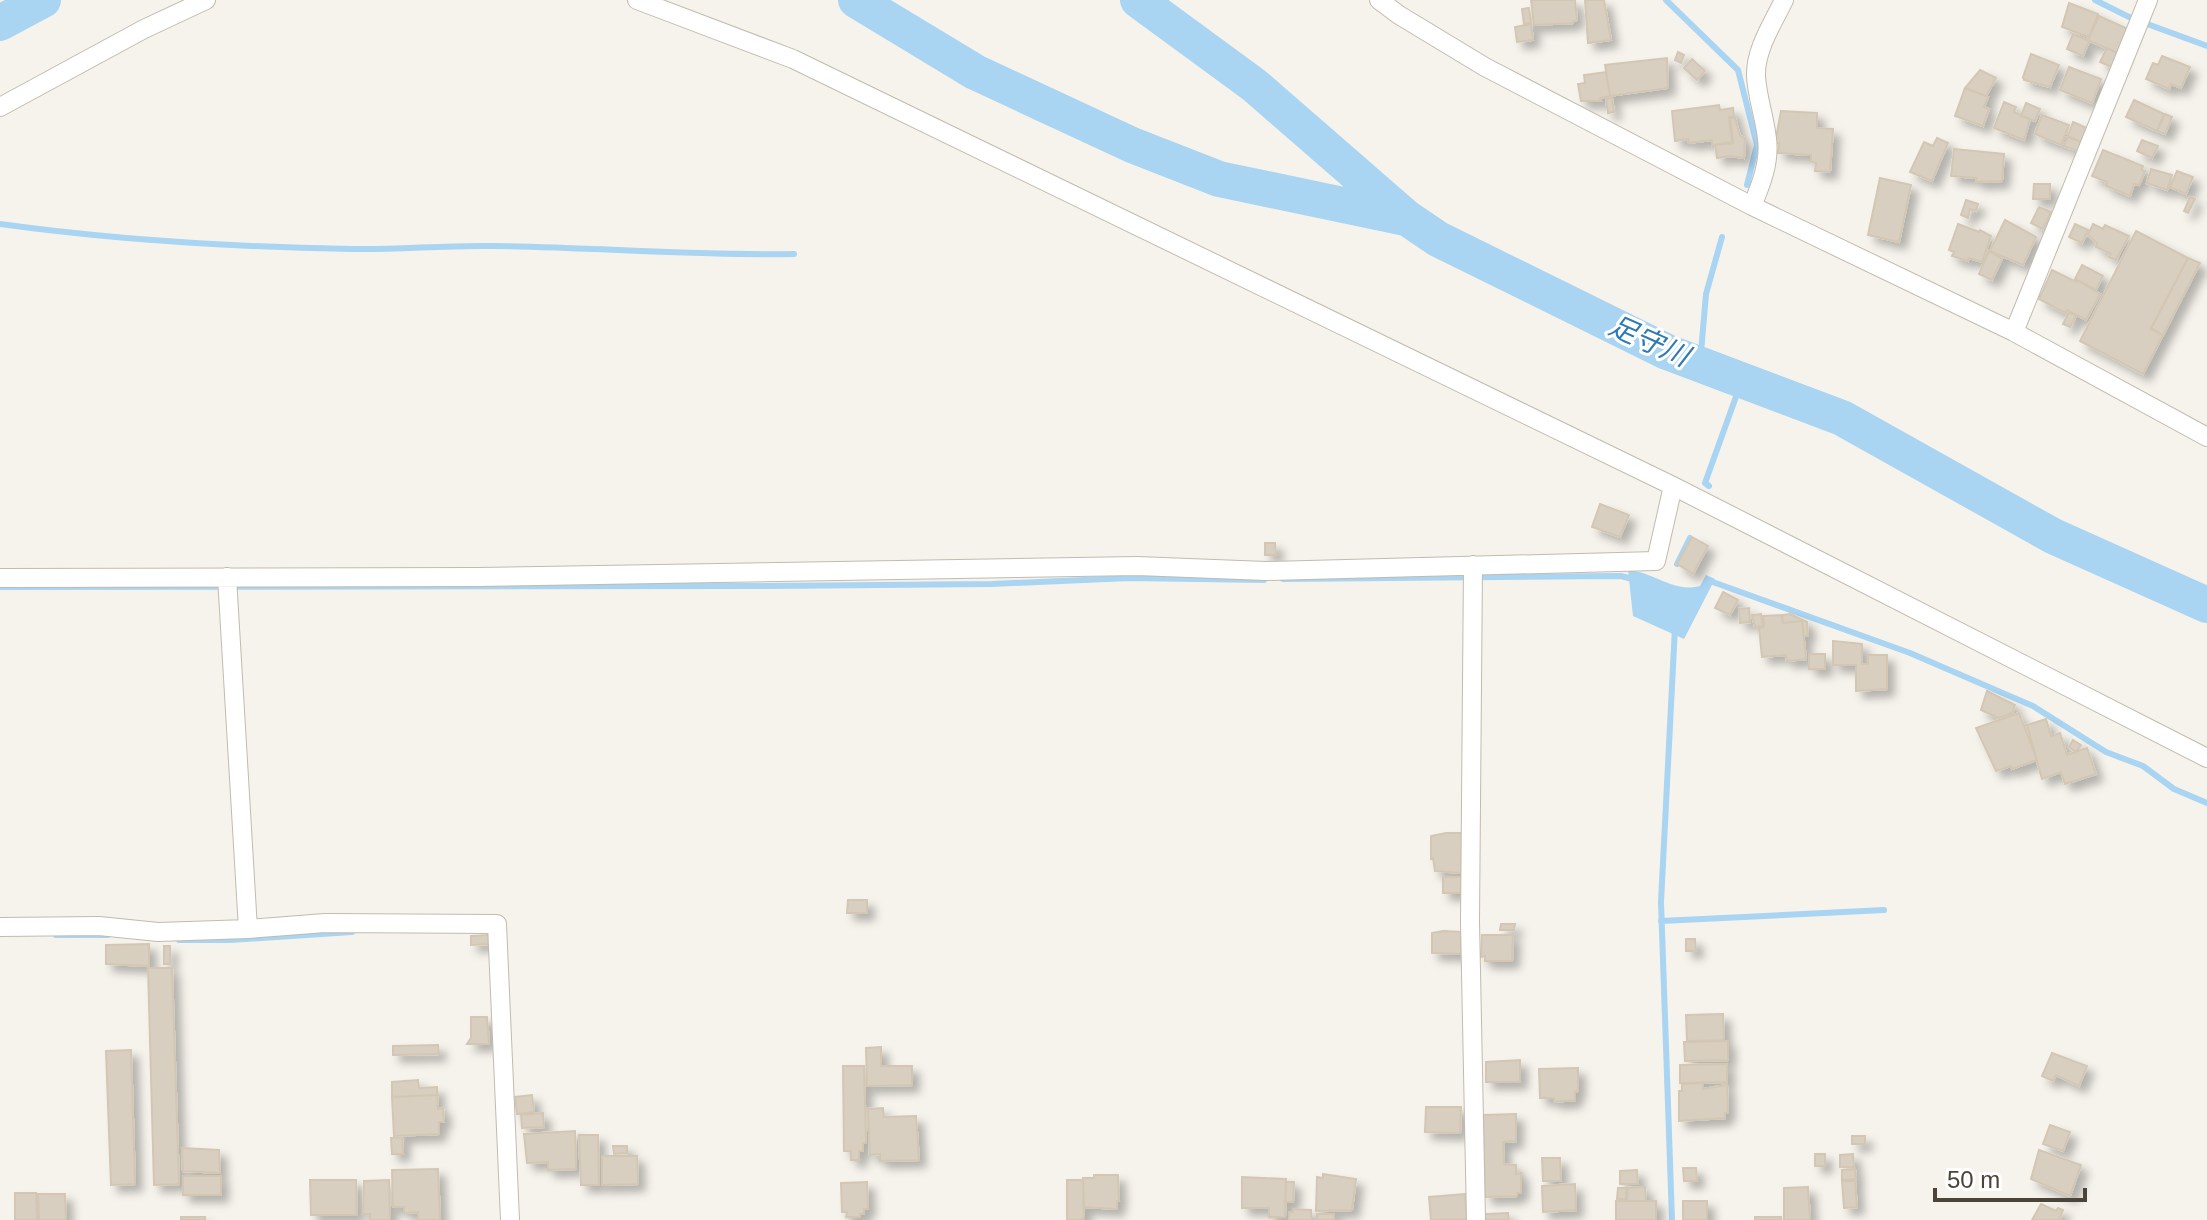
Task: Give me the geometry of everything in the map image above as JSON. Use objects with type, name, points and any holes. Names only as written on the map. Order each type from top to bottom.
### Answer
[{"type":"street","points":[[0,107],[144,29],[206,0]]},
{"type":"street","points":[[637,0],[793,59],[1673,486],[2207,758]]},
{"type":"street","points":[[1379,0],[1485,67],[1752,206],[2014,332],[2207,437]]},
{"type":"street","points":[[1752,206],[1767,162],[1768,141],[1756,75],[1758,59],[1784,0]]},
{"type":"street","points":[[2014,332],[2148,0]]},
{"type":"street","points":[[0,578],[227,585],[1137,566],[1473,573],[1656,561],[1673,486]]},
{"type":"street","points":[[1473,573],[1470,922],[1476,1220]]},
{"type":"street","points":[[227,585],[248,929]]},
{"type":"street","points":[[0,927],[99,926],[158,932],[325,923],[497,924],[510,1220]]},
{"type":"water","points":[[1628,570],[1681,587],[1700,586],[1706,575],[1715,579],[1684,639],[1633,616]]},
{"type":"building","points":[[1531,0],[1575,0],[1577,20],[1573,23],[1534,25]]},
{"type":"building","points":[[1585,0],[1604,0],[1611,40],[1588,43]]},
{"type":"building","points":[[2069,3],[2098,14],[2089,37],[2062,27]]},
{"type":"building","points":[[1529,8],[1531,23],[1524,24],[1522,9]]},
{"type":"building","points":[[2099,16],[2128,29],[2117,53],[2088,40]]},
{"type":"building","points":[[1531,24],[1533,40],[1517,42],[1515,27]]},
{"type":"building","points":[[2073,34],[2089,41],[2083,56],[2067,49]]},
{"type":"building","points":[[2107,48],[2120,54],[2114,68],[2100,62]]},
{"type":"building","points":[[1678,52],[1684,55],[1681,63],[1675,60]]},
{"type":"building","points":[[2031,54],[2059,65],[2050,87],[2024,80]]},
{"type":"building","points":[[2162,56],[2190,67],[2181,88],[2171,84],[2169,89],[2146,79],[2153,63],[2158,65]]},
{"type":"building","points":[[1667,58],[1668,88],[1610,96],[1605,65]]},
{"type":"building","points":[[1692,59],[1705,71],[1697,80],[1684,68]]},
{"type":"building","points":[[2069,67],[2101,79],[2092,103],[2060,90]]},
{"type":"building","points":[[1980,70],[1996,78],[1986,96],[1965,88]]},
{"type":"building","points":[[1606,72],[1610,96],[1600,98],[1601,101],[1581,101],[1578,84],[1585,83],[1584,75]]},
{"type":"building","points":[[1965,88],[1988,97],[1984,107],[1989,109],[1983,126],[1955,116]]},
{"type":"building","points":[[1612,98],[1614,112],[1608,113],[1606,99]]},
{"type":"building","points":[[2134,100],[2164,114],[2157,131],[2126,117]]},
{"type":"building","points":[[2004,102],[2016,107],[2014,112],[2030,119],[2024,140],[1994,128]]},
{"type":"building","points":[[2026,103],[2040,109],[2035,121],[2021,116]]},
{"type":"building","points":[[1719,105],[1720,110],[1733,108],[1734,117],[1729,117],[1732,142],[1712,145],[1712,140],[1675,141],[1672,111]]},
{"type":"building","points":[[1781,111],[1817,113],[1817,128],[1833,129],[1830,172],[1815,171],[1816,163],[1811,162],[1811,155],[1778,153],[1779,143],[1775,143]]},
{"type":"building","points":[[2165,114],[2172,117],[2165,134],[2157,131]]},
{"type":"building","points":[[2042,115],[2069,125],[2061,145],[2035,134]]},
{"type":"building","points":[[1730,118],[1735,118],[1740,136],[1745,138],[1744,158],[1717,158],[1715,145],[1733,143]]},
{"type":"building","points":[[2073,122],[2089,129],[2083,143],[2068,136]]},
{"type":"building","points":[[2068,137],[2083,143],[2080,152],[2064,146]]},
{"type":"building","points":[[1937,138],[1948,143],[1932,181],[1910,172],[1924,142],[1933,146]]},
{"type":"building","points":[[2142,140],[2158,146],[2152,158],[2137,151]]},
{"type":"building","points":[[1954,149],[2004,154],[2002,181],[1976,182],[1977,178],[1951,176]]},
{"type":"building","points":[[2103,150],[2143,166],[2142,170],[2145,171],[2139,185],[2134,184],[2130,196],[2092,176]]},
{"type":"building","points":[[2151,169],[2172,175],[2167,190],[2147,183]]},
{"type":"building","points":[[2177,171],[2193,177],[2186,194],[2170,187]]},
{"type":"building","points":[[1880,178],[1911,185],[1899,242],[1868,235]]},
{"type":"building","points":[[2034,184],[2050,184],[2050,199],[2033,199]]},
{"type":"building","points":[[2190,197],[2195,199],[2188,213],[2184,211]]},
{"type":"building","points":[[1966,200],[1978,204],[1976,211],[1970,209],[1968,218],[1961,215]]},
{"type":"building","points":[[2039,207],[2051,212],[2043,229],[2031,223]]},
{"type":"building","points":[[2005,220],[2036,237],[2023,265],[1990,251]]},
{"type":"building","points":[[1958,224],[1991,236],[1982,262],[1952,256],[1954,252],[1949,250]]},
{"type":"building","points":[[2075,224],[2088,230],[2082,243],[2069,237]]},
{"type":"building","points":[[2093,224],[2103,229],[2105,225],[2129,236],[2116,260],[2096,247],[2097,243],[2088,235]]},
{"type":"building","points":[[2136,231],[2188,258],[2151,329],[2163,335],[2143,374],[2080,341]]},
{"type":"building","points":[[1989,251],[2002,259],[1992,280],[1979,274]]},
{"type":"building","points":[[2188,258],[2200,263],[2163,335],[2151,328]]},
{"type":"building","points":[[2082,265],[2103,276],[2096,290],[2075,279]]},
{"type":"building","points":[[2052,270],[2100,294],[2086,320],[2039,299]]},
{"type":"building","points":[[2069,312],[2076,316],[2070,327],[2063,324]]},
{"type":"building","points":[[1600,504],[1629,515],[1620,537],[1592,527]]},
{"type":"building","points":[[1692,537],[1708,546],[1693,574],[1677,564]]},
{"type":"building","points":[[1265,543],[1275,543],[1276,555],[1265,555]]},
{"type":"building","points":[[1723,592],[1738,600],[1730,615],[1715,608]]},
{"type":"building","points":[[1749,608],[1750,622],[1740,623],[1739,609]]},
{"type":"building","points":[[1761,614],[1763,626],[1755,627],[1752,615]]},
{"type":"building","points":[[1790,614],[1807,622],[1808,636],[1804,636],[1802,621],[1783,623],[1782,615]]},
{"type":"building","points":[[1781,615],[1783,623],[1802,621],[1806,659],[1787,661],[1786,655],[1762,657],[1759,628],[1764,627],[1763,616]]},
{"type":"building","points":[[1833,641],[1862,644],[1862,664],[1868,664],[1868,655],[1887,655],[1887,689],[1856,691],[1856,665],[1833,665]]},
{"type":"building","points":[[1809,654],[1825,654],[1825,669],[1809,669]]},
{"type":"building","points":[[1987,691],[2015,705],[2012,713],[1998,718],[1981,710]]},
{"type":"building","points":[[2019,713],[2037,760],[1996,771],[1976,728]]},
{"type":"building","points":[[2046,719],[2051,736],[2060,733],[2067,755],[2087,748],[2096,774],[2065,784],[2061,772],[2042,779],[2027,725]]},
{"type":"building","points":[[2073,740],[2081,745],[2076,752],[2069,747]]},
{"type":"building","points":[[1463,833],[1462,873],[1435,871],[1431,859],[1431,836]]},
{"type":"building","points":[[1443,877],[1461,877],[1461,893],[1443,893]]},
{"type":"building","points":[[848,900],[867,900],[867,913],[847,913]]},
{"type":"building","points":[[1501,924],[1515,924],[1514,930],[1500,930]]},
{"type":"building","points":[[1461,932],[1461,954],[1432,953],[1432,933]]},
{"type":"building","points":[[489,935],[488,944],[471,945],[471,936]]},
{"type":"building","points":[[1482,935],[1513,935],[1512,961],[1485,961],[1485,956],[1481,957]]},
{"type":"building","points":[[1686,939],[1695,939],[1696,951],[1686,951]]},
{"type":"building","points":[[149,944],[149,966],[106,964],[106,945]]},
{"type":"building","points":[[164,946],[170,946],[170,964],[164,964]]},
{"type":"building","points":[[148,968],[172,968],[179,1184],[154,1185]]},
{"type":"building","points":[[1723,1014],[1724,1040],[1687,1041],[1686,1015]]},
{"type":"building","points":[[471,1017],[487,1017],[489,1044],[467,1044],[471,1038]]},
{"type":"building","points":[[1728,1041],[1728,1060],[1685,1061],[1684,1042]]},
{"type":"building","points":[[438,1045],[439,1054],[393,1055],[393,1046]]},
{"type":"building","points":[[881,1047],[881,1066],[912,1066],[912,1085],[867,1086],[866,1048]]},
{"type":"building","points":[[131,1050],[135,1184],[111,1185],[106,1051]]},
{"type":"building","points":[[2052,1053],[2087,1066],[2079,1086],[2056,1075],[2053,1081],[2042,1076]]},
{"type":"building","points":[[1520,1060],[1520,1082],[1486,1082],[1486,1062]]},
{"type":"building","points":[[1727,1064],[1727,1082],[1680,1083],[1680,1065]]},
{"type":"building","points":[[843,1066],[864,1066],[866,1143],[863,1143],[863,1151],[859,1151],[859,1160],[851,1160],[851,1151],[844,1151]]},
{"type":"building","points":[[1578,1068],[1575,1100],[1554,1102],[1554,1098],[1540,1098],[1539,1069]]},
{"type":"building","points":[[418,1080],[419,1088],[437,1087],[437,1095],[392,1097],[392,1082]]},
{"type":"building","points":[[1703,1083],[1703,1089],[1727,1085],[1728,1113],[1725,1113],[1725,1118],[1679,1121],[1679,1091],[1682,1091],[1682,1084]]},
{"type":"building","points":[[437,1095],[438,1109],[443,1108],[444,1122],[439,1122],[439,1134],[394,1136],[392,1097]]},
{"type":"building","points":[[532,1095],[534,1112],[517,1114],[515,1097]]},
{"type":"building","points":[[1426,1107],[1461,1107],[1460,1133],[1425,1132]]},
{"type":"building","points":[[883,1108],[884,1117],[916,1116],[919,1160],[880,1161],[880,1154],[870,1155],[868,1109]]},
{"type":"building","points":[[543,1113],[544,1127],[522,1128],[521,1115]]},
{"type":"building","points":[[1516,1114],[1516,1141],[1503,1142],[1504,1164],[1516,1165],[1516,1174],[1521,1173],[1521,1193],[1517,1196],[1485,1197],[1483,1115]]},
{"type":"building","points":[[2050,1125],[2070,1132],[2063,1151],[2043,1144]]},
{"type":"building","points":[[575,1131],[576,1169],[548,1170],[548,1162],[527,1163],[524,1134]]},
{"type":"building","points":[[579,1135],[598,1135],[599,1185],[581,1185]]},
{"type":"building","points":[[1852,1136],[1865,1136],[1865,1144],[1852,1144]]},
{"type":"building","points":[[402,1137],[403,1154],[392,1154],[391,1138]]},
{"type":"building","points":[[613,1146],[627,1146],[627,1153],[614,1154]]},
{"type":"building","points":[[182,1148],[219,1150],[220,1173],[183,1171]]},
{"type":"building","points":[[2039,1150],[2081,1165],[2070,1196],[2031,1179]]},
{"type":"building","points":[[1815,1154],[1825,1154],[1825,1166],[1815,1166]]},
{"type":"building","points":[[1853,1154],[1854,1167],[1840,1167],[1840,1155]]},
{"type":"building","points":[[602,1156],[637,1156],[638,1184],[602,1185]]},
{"type":"building","points":[[1542,1158],[1560,1158],[1561,1181],[1543,1181]]},
{"type":"building","points":[[1683,1168],[1696,1168],[1697,1181],[1684,1181]]},
{"type":"building","points":[[438,1169],[440,1220],[418,1220],[418,1212],[404,1213],[404,1207],[393,1207],[392,1170]]},
{"type":"building","points":[[1855,1169],[1856,1179],[1842,1180],[1842,1170]]},
{"type":"building","points":[[1637,1170],[1638,1184],[1620,1184],[1620,1171]]},
{"type":"building","points":[[1323,1174],[1356,1179],[1352,1210],[1316,1211],[1317,1177],[1323,1178]]},
{"type":"building","points":[[1094,1175],[1118,1175],[1117,1209],[1084,1207],[1083,1178],[1094,1178]]},
{"type":"building","points":[[183,1176],[221,1176],[221,1195],[183,1195]]},
{"type":"building","points":[[1242,1177],[1286,1179],[1285,1217],[1269,1217],[1269,1208],[1242,1208]]},
{"type":"building","points":[[310,1180],[356,1180],[357,1215],[311,1215]]},
{"type":"building","points":[[389,1180],[390,1220],[370,1220],[370,1214],[363,1214],[364,1181]]},
{"type":"building","points":[[1067,1180],[1081,1180],[1083,1183],[1084,1218],[1080,1220],[1067,1220]]},
{"type":"building","points":[[1842,1181],[1855,1181],[1857,1207],[1844,1208]]},
{"type":"building","points":[[867,1182],[868,1209],[864,1209],[860,1217],[846,1217],[847,1212],[842,1212],[841,1183]]},
{"type":"building","points":[[1286,1182],[1294,1182],[1293,1202],[1285,1202]]},
{"type":"building","points":[[1575,1184],[1576,1210],[1543,1212],[1542,1186]]},
{"type":"building","points":[[1645,1187],[1646,1201],[1627,1201],[1628,1188]]},
{"type":"building","points":[[1808,1187],[1810,1220],[1784,1220],[1784,1188]]},
{"type":"building","points":[[1618,1188],[1626,1188],[1626,1199],[1617,1199]]},
{"type":"building","points":[[15,1193],[36,1193],[37,1220],[15,1220]]},
{"type":"building","points":[[38,1194],[65,1194],[66,1220],[39,1220]]},
{"type":"building","points":[[1465,1194],[1467,1219],[1431,1220],[1429,1197]]},
{"type":"building","points":[[1616,1201],[1656,1201],[1656,1220],[1616,1220]]},
{"type":"building","points":[[1683,1201],[1707,1201],[1707,1220],[1683,1220]]},
{"type":"building","points":[[2041,1204],[2056,1211],[2058,1208],[2063,1210],[2059,1220],[2032,1220]]},
{"type":"building","points":[[1293,1209],[1311,1210],[1311,1220],[1289,1220],[1289,1212]]},
{"type":"building","points":[[1508,1213],[1509,1220],[1485,1220],[1485,1214]]},
{"type":"building","points":[[1317,1214],[1334,1214],[1334,1220],[1317,1220]]},
{"type":"building","points":[[181,1217],[205,1217],[205,1220],[181,1220]]},
{"type":"building","points":[[1755,1217],[1781,1217],[1781,1220],[1755,1220]]},
{"type":"waterway","points":[[0,23],[43,0]]},
{"type":"waterway","points":[[856,0],[975,72],[1132,145],[1219,179],[1405,218]]},
{"type":"waterway","name":"足守川","points":[[1138,0],[1254,85],[1407,218],[1438,239],[1667,352],[1842,418],[2053,536],[2207,605]]},
{"type":"waterway","points":[[1666,0],[1738,70],[1757,145],[1747,185]]},
{"type":"waterway","points":[[2095,0],[2131,18],[2207,46]]},
{"type":"waterway","points":[[0,224],[175,242],[263,246],[369,249],[491,246],[794,254]]},
{"type":"waterway","points":[[1700,364],[1706,294],[1722,237]]},
{"type":"waterway","points":[[1709,486],[1705,483],[1742,380]]},
{"type":"waterway","points":[[1677,564],[1690,538]]},
{"type":"waterway","points":[[1283,579],[1621,576],[1636,580]]},
{"type":"waterway","points":[[0,587],[767,586],[992,584],[1129,578],[1264,580]]},
{"type":"waterway","points":[[1710,581],[1910,653],[2033,706],[2106,752],[2143,766],[2174,789],[2207,803]]},
{"type":"waterway","points":[[1672,1220],[1661,902],[1675,627]]},
{"type":"waterway","points":[[1661,921],[1884,910]]},
{"type":"waterway","points":[[179,940],[352,932]]},
{"type":"waterway","points":[[56,935],[108,935]]}]
